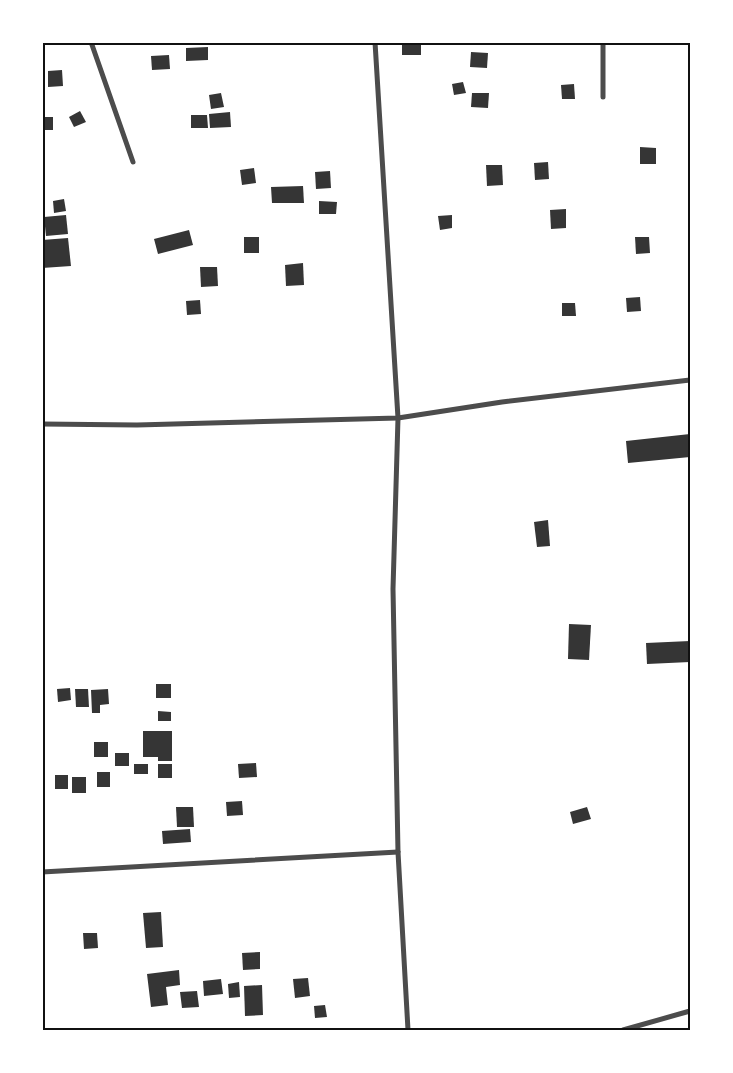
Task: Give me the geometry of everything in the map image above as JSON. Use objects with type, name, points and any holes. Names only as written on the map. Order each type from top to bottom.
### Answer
[{"type":"street","points":[[91,42],[133,162]]},
{"type":"street","points":[[376,42],[398,418],[393,589],[398,852],[408,1030]]},
{"type":"street","points":[[603,42],[603,97]]},
{"type":"street","points":[[42,424],[137,425],[398,418],[502,402],[690,380]]},
{"type":"street","points":[[42,872],[398,852]]},
{"type":"street","points":[[623,1030],[690,1011]]},
{"type":"building","points":[[402,42],[421,42],[421,55],[402,55]]},
{"type":"building","points":[[208,47],[208,60],[186,61],[186,48]]},
{"type":"building","points":[[471,52],[488,53],[487,68],[470,67]]},
{"type":"building","points":[[169,55],[170,69],[152,70],[151,56]]},
{"type":"building","points":[[62,70],[63,86],[48,87],[48,71]]},
{"type":"building","points":[[463,82],[466,93],[454,95],[452,84]]},
{"type":"building","points":[[574,84],[575,99],[562,99],[561,85]]},
{"type":"building","points":[[221,93],[224,107],[211,109],[209,95]]},
{"type":"building","points":[[472,93],[489,93],[488,108],[471,107]]},
{"type":"building","points":[[80,111],[86,122],[74,127],[69,117]]},
{"type":"building","points":[[230,112],[231,127],[210,128],[209,114]]},
{"type":"building","points":[[191,115],[207,115],[208,128],[191,128]]},
{"type":"building","points":[[42,117],[53,117],[53,130],[42,130]]},
{"type":"building","points":[[640,147],[656,148],[656,164],[640,164]]},
{"type":"building","points":[[548,162],[549,179],[535,180],[534,163]]},
{"type":"building","points":[[486,165],[502,165],[503,185],[487,186]]},
{"type":"building","points":[[254,168],[256,183],[242,185],[240,170]]},
{"type":"building","points":[[330,171],[331,188],[316,189],[315,172]]},
{"type":"building","points":[[303,186],[304,203],[272,203],[271,187]]},
{"type":"building","points":[[64,199],[66,211],[54,213],[53,201]]},
{"type":"building","points":[[319,201],[337,202],[336,214],[319,214]]},
{"type":"building","points":[[566,209],[566,228],[551,229],[550,210]]},
{"type":"building","points":[[66,215],[68,234],[46,236],[44,217]]},
{"type":"building","points":[[452,215],[452,228],[440,230],[438,216]]},
{"type":"building","points":[[189,230],[193,245],[158,254],[154,239]]},
{"type":"building","points":[[244,237],[259,237],[259,253],[244,253]]},
{"type":"building","points":[[635,237],[649,237],[650,253],[636,254]]},
{"type":"building","points":[[68,238],[71,266],[42,268],[42,240]]},
{"type":"building","points":[[303,263],[304,285],[286,286],[285,265]]},
{"type":"building","points":[[200,267],[217,267],[218,286],[201,287]]},
{"type":"building","points":[[640,297],[641,311],[627,312],[626,298]]},
{"type":"building","points":[[200,300],[201,314],[187,315],[186,301]]},
{"type":"building","points":[[562,303],[575,303],[576,316],[562,316]]},
{"type":"building","points":[[690,434],[690,457],[628,463],[626,441]]},
{"type":"building","points":[[548,520],[550,546],[537,547],[534,522]]},
{"type":"building","points":[[569,624],[591,625],[589,660],[568,659]]},
{"type":"building","points":[[690,641],[690,662],[647,664],[646,643]]},
{"type":"building","points":[[156,684],[171,684],[171,698],[156,698]]},
{"type":"building","points":[[70,688],[71,700],[58,702],[57,689]]},
{"type":"building","points":[[75,689],[88,689],[89,707],[76,707]]},
{"type":"building","points":[[108,689],[109,704],[100,705],[100,713],[92,713],[91,690]]},
{"type":"building","points":[[158,711],[171,712],[171,721],[158,721]]},
{"type":"building","points":[[143,731],[172,731],[172,761],[158,761],[158,757],[143,757]]},
{"type":"building","points":[[94,742],[108,742],[108,757],[94,757]]},
{"type":"building","points":[[115,753],[129,753],[129,766],[115,766]]},
{"type":"building","points":[[256,763],[257,777],[239,778],[238,764]]},
{"type":"building","points":[[134,764],[148,764],[148,774],[134,774]]},
{"type":"building","points":[[158,764],[172,764],[172,778],[158,778]]},
{"type":"building","points":[[97,772],[110,772],[110,787],[97,787]]},
{"type":"building","points":[[55,775],[68,775],[68,789],[55,789]]},
{"type":"building","points":[[72,777],[86,777],[86,793],[72,793]]},
{"type":"building","points":[[242,801],[243,815],[227,816],[226,802]]},
{"type":"building","points":[[176,807],[193,807],[194,827],[177,827]]},
{"type":"building","points":[[587,807],[591,819],[573,824],[570,812]]},
{"type":"building","points":[[190,829],[191,842],[163,844],[162,831]]},
{"type":"building","points":[[161,912],[163,947],[146,948],[143,913]]},
{"type":"building","points":[[83,933],[97,933],[98,948],[84,949]]},
{"type":"building","points":[[260,952],[260,969],[243,970],[242,953]]},
{"type":"building","points":[[179,970],[180,985],[166,987],[168,1005],[151,1007],[147,974]]},
{"type":"building","points":[[308,978],[310,996],[295,998],[293,979]]},
{"type":"building","points":[[221,979],[223,994],[204,996],[203,981]]},
{"type":"building","points":[[239,982],[240,997],[229,998],[228,984]]},
{"type":"building","points":[[262,985],[263,1015],[245,1016],[244,986]]},
{"type":"building","points":[[197,991],[199,1007],[182,1008],[180,992]]},
{"type":"building","points":[[325,1005],[327,1017],[315,1018],[314,1006]]}]
